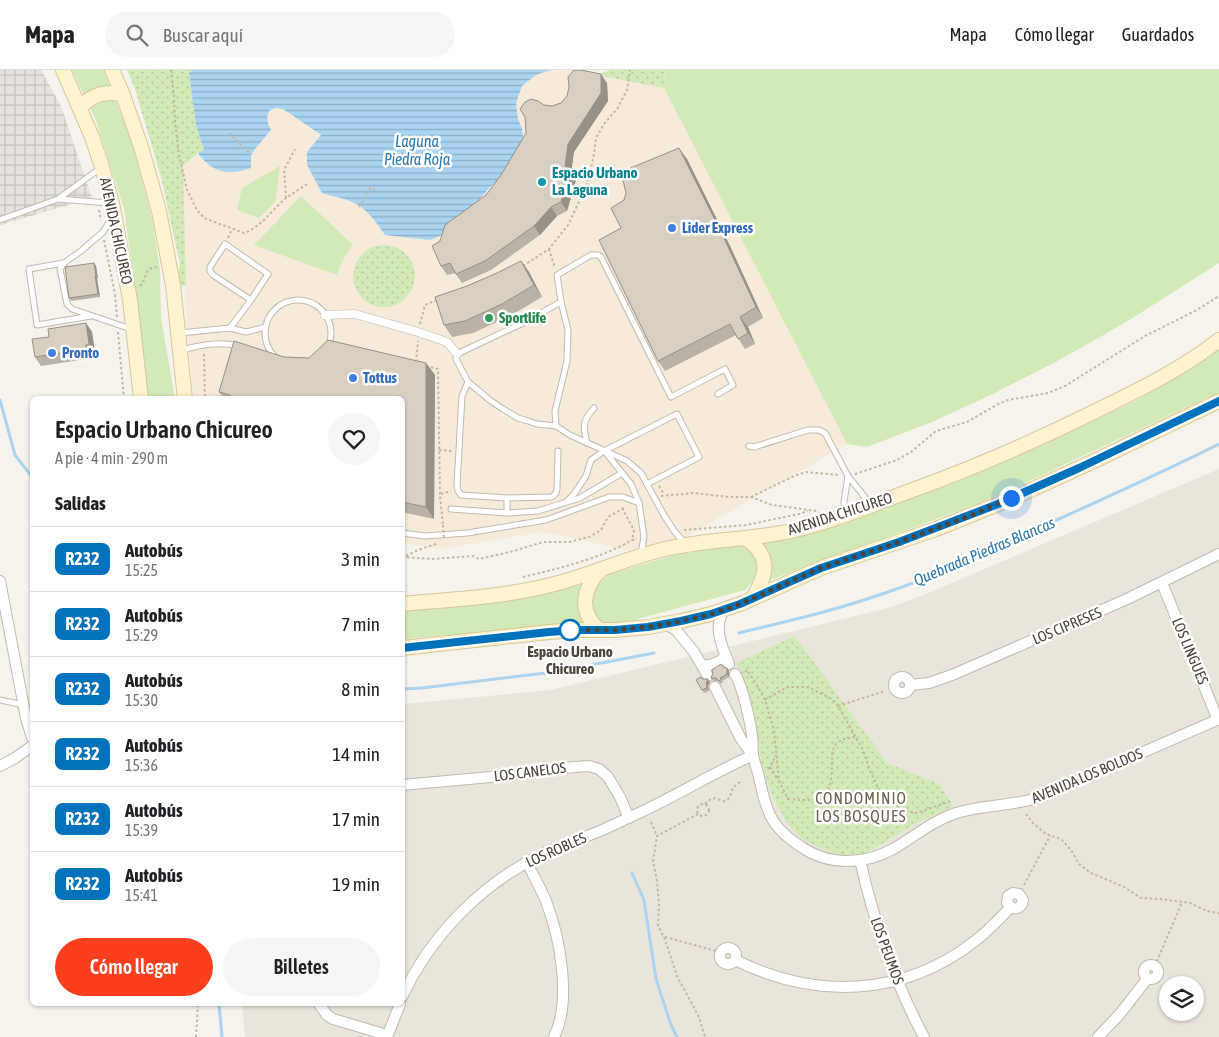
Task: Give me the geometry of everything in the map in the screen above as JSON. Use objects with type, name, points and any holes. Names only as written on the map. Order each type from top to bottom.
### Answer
[{"type":"main road","name":"AVENIDA CHICUREO","points":[[63,70],[80,108],[102,167],[113,209],[134,330],[141,396]]},
{"type":"main road","points":[[112,70],[154,188],[170,264],[185,396]]},
{"type":"main road","points":[[80,108],[98,94],[110,92],[122,95]]},
{"type":"main road","name":"AVENIDA CHICUREO","points":[[405,604],[525,590],[564,582],[640,556],[686,545],[790,531],[844,515],[984,462],[1062,428],[1152,383],[1194,359],[1219,340]]},
{"type":"main road","points":[[405,648],[549,632],[630,629],[697,618],[753,598],[814,571],[918,536],[1011,498],[1219,401]]},
{"type":"main road","points":[[745,538],[759,550],[765,565],[762,580],[753,598]]},
{"type":"main road","points":[[599,630],[588,617],[585,600],[590,583],[601,569]]},
{"type":"street","points":[[325,315],[355,314],[418,332],[446,342],[457,354]]},
{"type":"street","name":"LOS CIPRESES","points":[[910,685],[929,683],[952,675],[1125,600],[1219,554]]},
{"type":"street","points":[[0,580],[30,731]]},
{"type":"street","name":"LOS LINGUES","points":[[1162,583],[1219,720]]},
{"type":"street","points":[[702,665],[709,666],[728,660],[718,628],[720,614],[724,609]]},
{"type":"street","points":[[666,624],[676,630],[694,652],[708,676]]},
{"type":"street","name":"AVENIDA LOS BOLDOS","points":[[736,676],[742,693],[752,736],[753,755],[768,812],[784,834],[798,845],[816,855],[836,860],[860,860],[878,856],[948,816],[976,808],[1016,804],[1038,798],[1219,720]]},
{"type":"street","name":"AVENIDA LOS BOLDOS","points":[[715,687],[753,755]]},
{"type":"street","points":[[0,766],[30,747]]},
{"type":"street","name":"LOS ROBLES","points":[[405,992],[436,941],[461,912],[499,880],[543,854],[642,812],[753,755]]},
{"type":"street","name":"LOS CANELOS","points":[[405,785],[589,766],[599,769],[608,776],[615,787],[628,818]]},
{"type":"street","name":"LOS PEUMOS","points":[[860,860],[876,922],[897,981],[924,1037]]},
{"type":"street","points":[[527,862],[545,900],[557,936],[563,1000],[561,1020],[554,1037]]},
{"type":"street","points":[[720,952],[720,958],[724,963],[730,963],[734,960],[792,981],[820,986],[852,988],[873,986],[897,981],[928,970],[955,955],[986,932],[1011,908],[1018,908],[1022,900],[1019,894]]},
{"type":"street","points":[[1098,1037],[1148,978],[1154,978],[1158,974],[1155,966]]},
{"type":"street","points":[[320,1006],[327,1015],[333,1019],[387,1036],[399,1006]]},
{"type":"lane","points":[[0,220],[58,199],[102,167]]},
{"type":"lane","points":[[58,199],[113,209],[103,232],[81,251],[64,262],[29,269],[38,325],[92,316]]},
{"type":"lane","points":[[230,328],[251,300],[268,274],[225,244],[210,266],[210,271],[213,275],[251,300]]},
{"type":"lane","points":[[556,426],[555,411],[566,361],[568,330],[557,275],[591,255],[598,255],[601,258],[671,397],[725,369],[734,385],[718,394]]},
{"type":"lane","points":[[64,262],[60,269],[68,304],[72,309],[134,330]]},
{"type":"lane","points":[[267,355],[294,366],[305,366],[315,362],[323,355],[331,336],[330,325],[325,315],[317,307],[308,302],[297,300],[276,308],[269,317],[265,337],[275,357]]},
{"type":"lane","points":[[561,302],[523,323],[457,354],[456,359],[468,382],[491,401],[518,418],[537,424],[556,426],[570,435],[634,466],[648,484],[654,498],[675,532],[686,545]]},
{"type":"lane","points":[[178,333],[230,328],[246,332],[266,327]]},
{"type":"lane","points":[[180,351],[192,347],[222,343],[242,348]]},
{"type":"lane","points":[[468,382],[462,396],[458,489],[461,494],[507,498],[552,497],[557,489],[558,451]]},
{"type":"lane","points":[[586,443],[584,426],[588,415],[594,408]]},
{"type":"lane","points":[[567,501],[586,476],[591,460],[604,451],[677,414],[699,457],[648,484]]},
{"type":"lane","points":[[749,446],[754,447],[808,430],[818,430],[824,433],[848,476],[871,505]]},
{"type":"lane","points":[[604,451],[631,484],[639,503],[644,537],[640,556]]},
{"type":"lane","points":[[451,509],[507,513],[538,511],[580,498],[622,472]]},
{"type":"lane","points":[[844,515],[848,476]]},
{"type":"lane","points":[[405,533],[425,536],[467,533],[546,520],[609,497],[623,497],[639,503]]},
{"type":"lane","points":[[507,498],[507,513]]},
{"type":"lane","points":[[0,700],[24,705]]},
{"type":"path","points":[[171,70],[179,155],[186,190],[197,210],[204,218],[244,233],[250,231],[286,198],[309,184]]},
{"type":"path","points":[[516,269],[549,249],[568,225],[587,185],[596,138],[604,124],[617,109],[627,90],[630,70]]},
{"type":"path","points":[[229,133],[251,155]]},
{"type":"path","points":[[286,198],[284,170],[295,149]]},
{"type":"path","points":[[359,206],[371,188],[379,194]]},
{"type":"path","points":[[549,249],[557,275]]},
{"type":"path","points":[[124,396],[115,294],[138,288],[145,280],[149,269],[170,264]]},
{"type":"path","points":[[751,497],[806,472],[848,476],[897,460],[911,452],[936,431],[967,422],[1008,400],[1048,393],[1065,386],[1145,336],[1195,311],[1219,296]]},
{"type":"path","points":[[416,363],[418,332],[425,305],[443,298]]},
{"type":"path","points":[[204,346],[205,396]]},
{"type":"path","points":[[423,365],[438,369],[440,495],[444,541]]},
{"type":"path","points":[[440,450],[459,451]]},
{"type":"path","points":[[440,495],[458,489]]},
{"type":"path","points":[[664,494],[694,493],[729,497],[751,497],[772,505],[816,511]]},
{"type":"path","points":[[405,557],[432,559],[473,556],[479,559],[543,542],[569,542],[589,537],[601,530],[608,517],[622,509],[634,530],[632,540]]},
{"type":"path","points":[[675,532],[746,525],[799,514],[808,510]]},
{"type":"path","points":[[522,578],[581,561],[644,537]]},
{"type":"path","points":[[405,556],[437,544]]},
{"type":"path","points":[[736,676],[747,670],[765,700],[774,730],[779,781]]},
{"type":"path","points":[[765,700],[787,687],[808,687],[832,699],[863,750],[880,792],[889,801],[904,810],[916,813],[951,801]]},
{"type":"path","points":[[838,706],[885,691]]},
{"type":"path","points":[[776,755],[769,768],[779,781],[788,799],[811,801],[822,798],[829,790],[832,774],[832,752],[836,745],[842,740],[855,737]]},
{"type":"path","points":[[698,814],[698,806],[705,804],[709,800],[715,798],[727,800],[736,785],[742,780]]},
{"type":"path","points":[[658,836],[698,814],[702,816],[708,814],[709,808],[705,804]]},
{"type":"path","points":[[1026,814],[1046,834],[1061,839],[1072,850],[1079,864],[1090,873],[1124,887],[1141,898],[1190,903],[1207,911],[1219,913]]},
{"type":"path","points":[[651,822],[658,836],[653,861],[659,904],[658,926],[664,937],[677,976],[699,1017],[705,1037]]},
{"type":"path","points":[[1019,894],[1050,836]]},
{"type":"path","points":[[1155,966],[1182,902]]},
{"type":"path","points":[[664,937],[720,952]]},
{"type":"path","points":[[196,1037],[198,1006]]},
{"type":"shaded area","points":[[0,70],[41,70],[61,106],[92,198],[0,225]]},
{"type":"shaded area","name":"Espacio Urbano La Laguna","points":[[550,70],[583,70],[597,75],[664,88],[847,444],[686,537],[627,550],[543,532],[441,549],[405,543],[405,396],[194,396],[186,324],[183,166],[198,153],[203,161],[251,155],[271,130],[267,121],[267,115],[270,110],[276,108],[283,109],[321,136],[307,152],[307,165],[322,192],[355,203],[367,212],[385,235],[479,200],[492,186],[510,172],[522,128],[518,120],[516,103],[522,86],[536,75]]},
{"type":"shaded area","points":[[1219,469],[1219,1037],[245,1037],[242,1006],[405,1006],[405,704],[551,690],[888,608],[926,594]]},
{"type":"green space","points":[[72,70],[103,70],[130,136],[152,218],[160,270],[161,317],[174,396],[148,396],[124,209],[95,118]]},
{"type":"green space","points":[[127,70],[192,70],[189,73],[196,125],[204,150],[183,166],[186,286],[176,286],[180,264],[161,177],[135,89]]},
{"type":"green space","points":[[610,70],[665,70],[664,88],[597,75]]},
{"type":"green space","points":[[665,70],[1219,70],[1219,263],[1095,340],[993,394],[932,422],[867,447],[847,444],[664,88]]},
{"type":"green space","points":[[280,166],[275,202],[259,218],[237,210],[242,188]]},
{"type":"green space","points":[[301,196],[353,245],[337,275],[254,245]]},
{"type":"green space","points":[[384,245],[396,247],[406,254],[413,264],[415,276],[413,288],[406,298],[396,305],[384,307],[372,305],[362,298],[355,288],[353,276],[355,264],[362,254],[372,247]]},
{"type":"green space","points":[[1219,348],[1219,392],[991,499],[770,580],[768,577],[759,544],[796,536],[969,476],[1037,448],[1136,401],[1196,366]]},
{"type":"green space","points":[[736,544],[750,552],[756,564],[755,577],[745,590],[615,625],[602,621],[594,612],[591,601],[594,589],[610,574],[675,555]]},
{"type":"green space","points":[[582,585],[579,605],[585,623],[405,639],[405,610],[539,594]]},
{"type":"green space","points":[[795,636],[887,763],[939,784],[953,807],[924,819],[864,854],[842,855],[822,849],[802,839],[787,823],[772,795],[761,762],[756,723],[743,676],[736,663]]},
{"type":"water","name":"Laguna Piedra Roja","points":[[192,70],[550,70],[536,75],[522,86],[516,103],[524,146],[510,172],[491,186],[479,200],[469,224],[430,240],[385,235],[371,217],[359,206],[322,193],[307,165],[307,152],[321,135],[283,109],[276,108],[268,113],[267,118],[271,130],[251,155],[251,168],[228,172],[215,169],[209,165],[198,153],[204,150],[196,125],[189,73]]},
{"type":"building","name":"Espacio Urbano La Laguna","points":[[574,70],[601,74],[601,93],[568,144],[565,166],[570,171],[561,202],[551,207],[534,226],[485,261],[456,274],[450,263],[441,266],[432,246],[440,241],[445,225],[486,195],[501,175],[526,133],[525,117],[520,109],[525,102],[531,99],[544,105],[552,106],[561,103],[567,96],[569,87],[568,77]]},
{"type":"building","points":[[679,148],[756,307],[740,317],[748,333],[738,339],[730,324],[658,361],[599,240],[621,228],[611,208],[624,200],[626,193],[621,172]]},
{"type":"building","points":[[521,261],[534,285],[502,304],[465,321],[444,325],[435,297],[467,286]]},
{"type":"building","points":[[94,263],[98,294],[69,298],[65,267]]},
{"type":"building","points":[[86,323],[89,344],[86,345],[86,349],[35,357],[32,339],[49,337],[48,329]]},
{"type":"building","points":[[328,340],[426,363],[426,507],[405,503],[405,396],[230,396],[219,392],[234,341],[284,357],[309,358]]},
{"type":"building","points":[[721,664],[727,668],[727,674],[720,678],[719,681],[716,678],[711,678],[712,670]]},
{"type":"building","points":[[700,677],[708,679],[706,683],[707,688],[702,690],[696,680]]},
{"type":"waterway","points":[[0,400],[15,455],[30,474]]},
{"type":"waterway","name":"Quebrada Piedras Blancas","points":[[739,633],[849,605],[926,578],[1008,543],[1219,444]]},
{"type":"waterway","name":"Quebrada Piedras Blancas","points":[[405,689],[554,672],[654,653]]},
{"type":"waterway","points":[[632,873],[644,900],[656,979],[671,1025],[677,1037]]},
{"type":"waterway","points":[[219,1006],[222,1037]]},
{"type":"bus line","name":"R232","points":[[405,648],[549,632],[648,627],[711,614],[740,604],[821,568],[972,515],[1049,482],[1219,401]]},
{"type":"place","name":"Espacio Urbano La Laguna","points":[[542,182]]},
{"type":"place","name":"Lider Express","points":[[672,228]]},
{"type":"place","name":"Sportlife","points":[[489,318]]},
{"type":"place","name":"Pronto","points":[[52,353]]},
{"type":"place","name":"Tottus","points":[[353,378]]},
{"type":"place","name":"Espacio Urbano Chicureo","points":[[570,630]]},
{"type":"district","name":"CONDOMINIO LOS BOSQUES","points":[[861,807]]},
{"type":"route","points":[[570,630],[615,630],[648,627],[711,614],[740,604],[821,568],[899,542],[972,515],[1011,498]]}]
